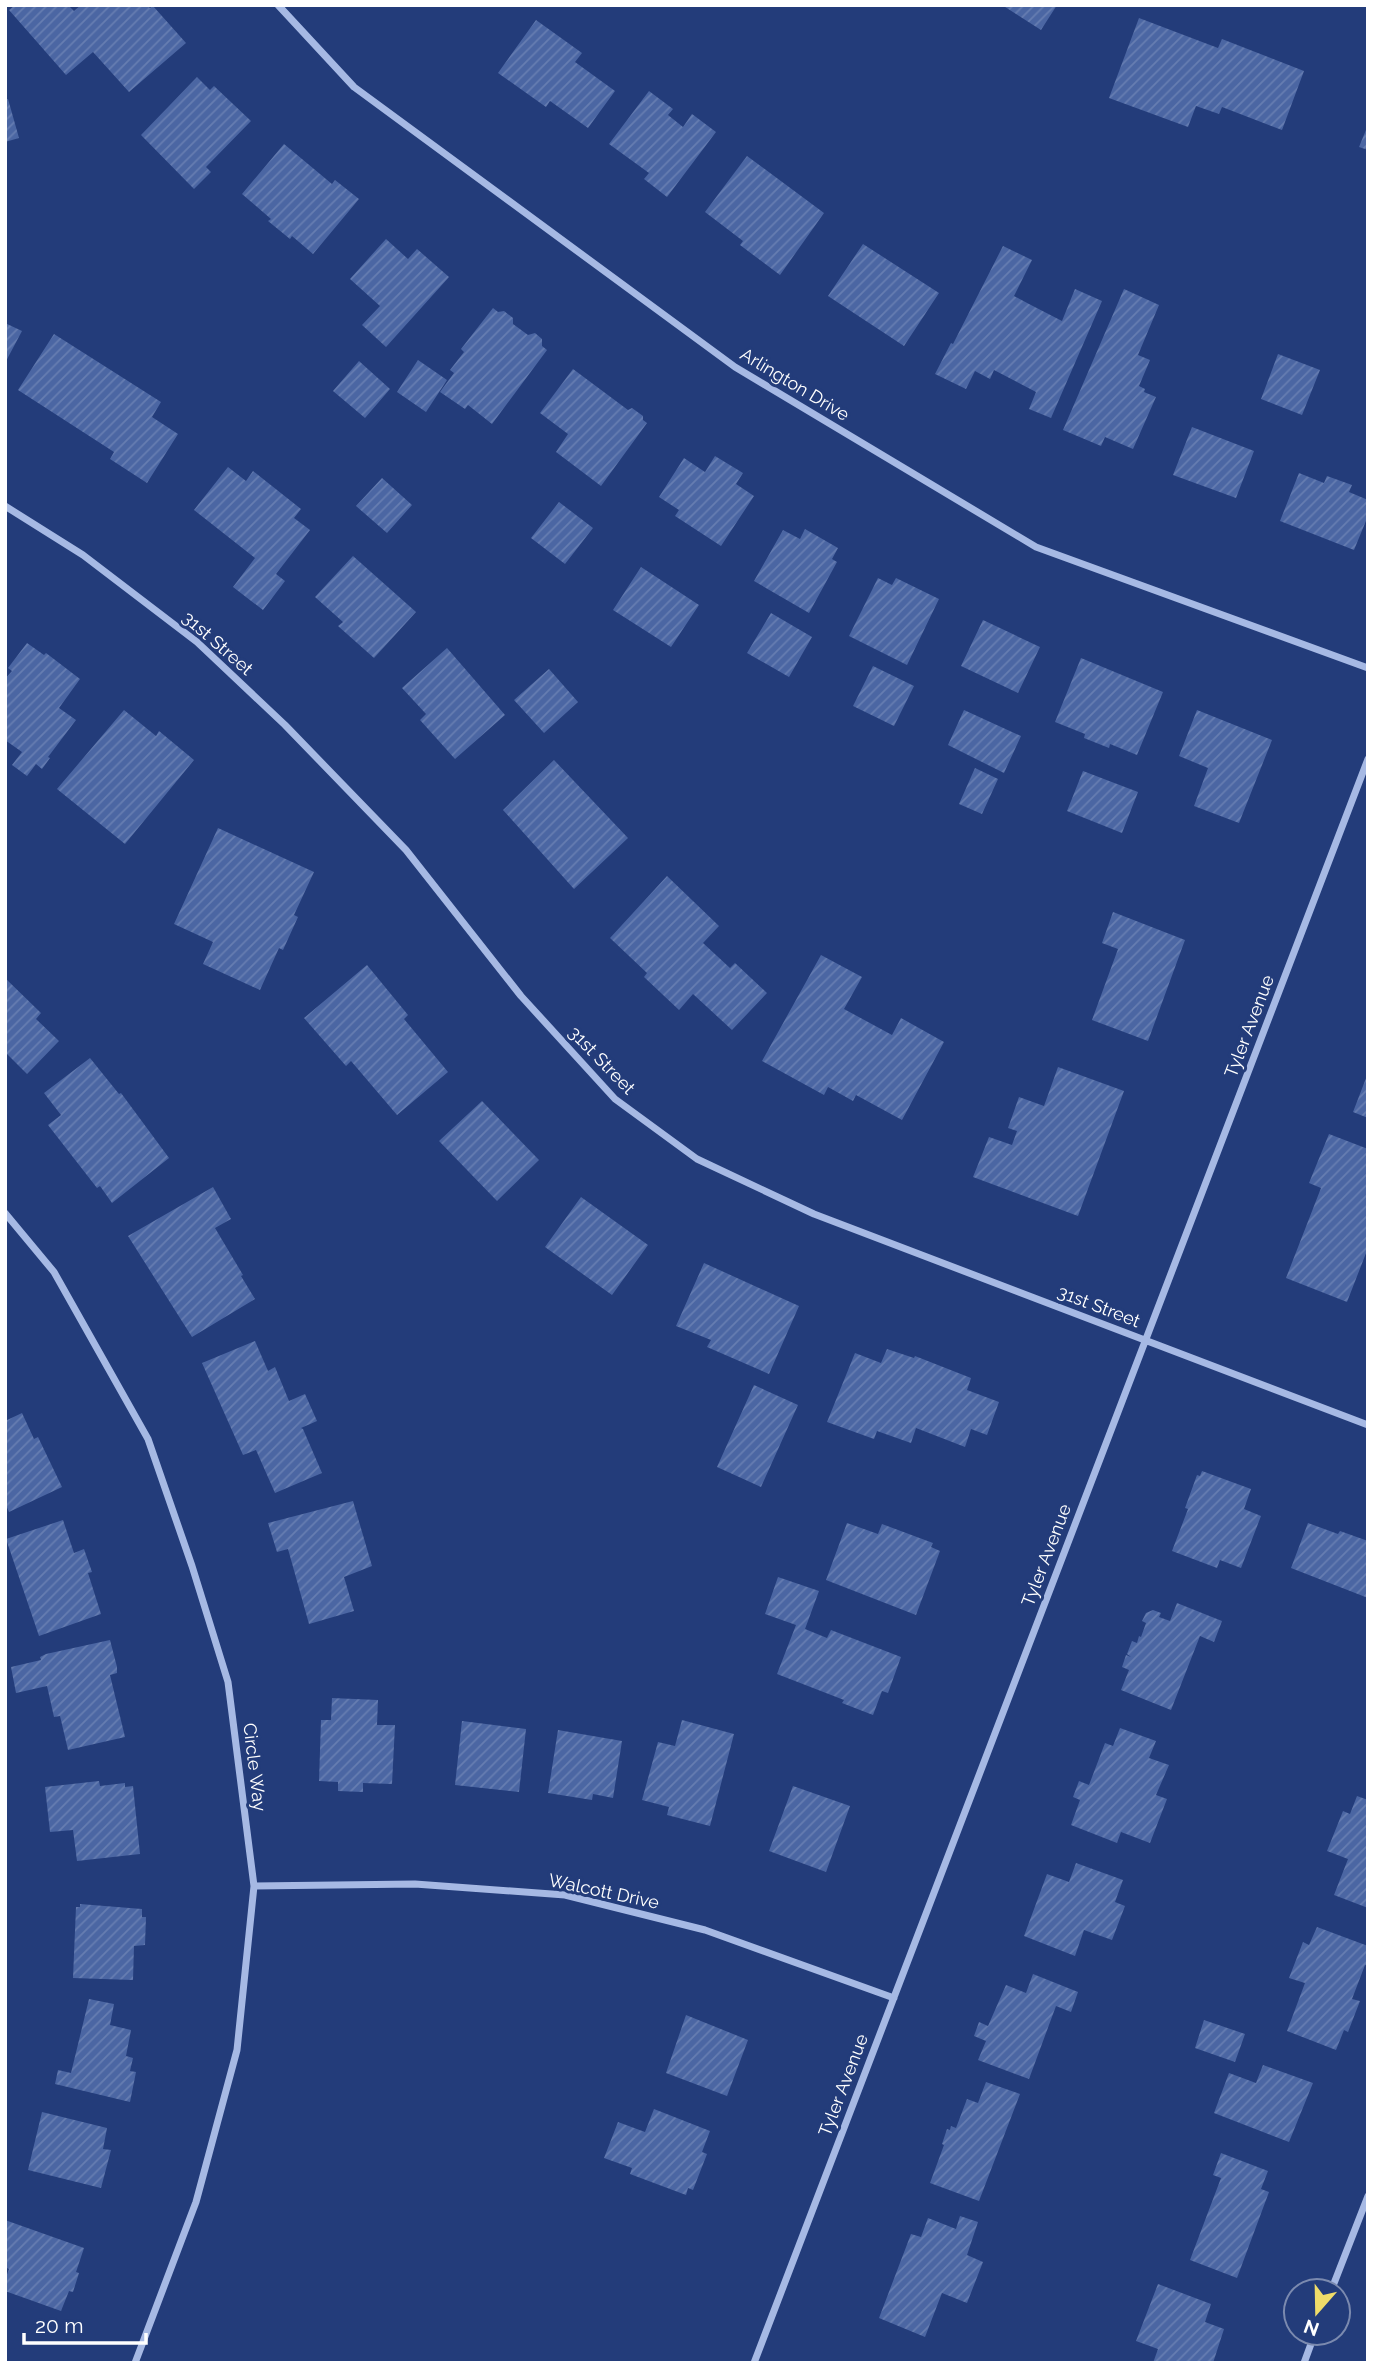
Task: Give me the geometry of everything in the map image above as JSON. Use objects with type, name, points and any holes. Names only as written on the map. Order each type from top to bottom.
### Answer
[{"type":"street","name":"Arlington Drive","points":[[278,5],[354,87],[735,367],[1036,548],[1368,668]]},
{"type":"street","name":"31st Street","points":[[5,506],[83,555],[197,642],[285,725],[406,850],[521,996],[615,1099],[697,1159],[814,1214],[1368,1425]]},
{"type":"street","name":"Tyler Avenue","points":[[754,2363],[1368,759]]},
{"type":"street","name":"Circle Way","points":[[5,1213],[54,1272],[148,1439],[228,1682],[254,1886],[237,2050],[196,2202],[135,2363]]},
{"type":"street","name":"Walcott Drive","points":[[254,1886],[415,1884],[565,1895],[705,1930],[894,1998]]},
{"type":"street","points":[[1336,2277],[1368,2196]]},
{"type":"building","points":[[15,5],[68,5],[74,11],[81,5],[153,6],[186,43],[129,92],[93,52],[66,75],[9,10]]},
{"type":"building","points":[[1002,5],[1057,5],[1041,30]]},
{"type":"building","points":[[1139,18],[1218,48],[1222,39],[1304,71],[1282,130],[1222,107],[1219,114],[1196,106],[1188,127],[1109,98]]},
{"type":"building","points":[[536,20],[582,53],[575,62],[615,91],[588,128],[550,101],[546,107],[498,73]]},
{"type":"building","points":[[197,77],[210,90],[214,86],[251,121],[206,167],[211,172],[194,189],[141,135]]},
{"type":"building","points":[[649,91],[673,109],[668,115],[683,127],[692,114],[716,132],[667,197],[644,179],[649,173],[609,144]]},
{"type":"building","points":[[8,99],[19,138],[5,142],[5,100]]},
{"type":"building","points":[[1368,125],[1368,150],[1359,147]]},
{"type":"building","points":[[284,144],[332,184],[335,180],[359,199],[313,254],[268,221],[271,219],[242,194]]},
{"type":"building","points":[[747,156],[824,213],[780,275],[740,245],[743,241],[705,212]]},
{"type":"building","points":[[386,239],[408,259],[417,249],[449,277],[386,347],[362,325],[380,306],[350,279]]},
{"type":"building","points":[[863,244],[939,293],[904,346],[828,296]]},
{"type":"building","points":[[1003,246],[1032,260],[1014,296],[1062,321],[1075,289],[1102,301],[1051,418],[1029,409],[1036,392],[994,370],[990,379],[975,371],[966,389],[935,374]]},
{"type":"building","points":[[1124,289],[1159,305],[1138,355],[1150,360],[1139,386],[1145,389],[1144,392],[1156,397],[1133,449],[1105,437],[1101,446],[1063,430]]},
{"type":"building","points":[[493,308],[498,312],[504,311],[513,318],[513,324],[528,335],[535,333],[542,339],[542,346],[547,350],[492,424],[468,405],[465,409],[440,392],[454,373],[450,370],[464,352],[461,349]]},
{"type":"building","points":[[5,323],[22,331],[5,363]]},
{"type":"building","points":[[54,334],[161,402],[152,417],[178,434],[147,483],[110,459],[114,452],[18,390]]},
{"type":"building","points":[[1278,354],[1320,370],[1302,415],[1261,399]]},
{"type":"building","points":[[418,360],[447,380],[426,412],[397,392]]},
{"type":"building","points":[[359,361],[390,389],[365,418],[333,391]]},
{"type":"building","points":[[573,369],[628,410],[632,408],[643,416],[647,423],[601,486],[556,452],[568,434],[540,413]]},
{"type":"building","points":[[1192,427],[1254,451],[1236,498],[1173,475]]},
{"type":"building","points":[[715,456],[743,473],[736,484],[754,496],[721,546],[675,516],[679,510],[659,497],[684,458],[705,472]]},
{"type":"building","points":[[228,467],[246,481],[253,471],[301,509],[294,518],[310,530],[276,574],[285,581],[263,610],[233,587],[255,558],[194,510]]},
{"type":"building","points":[[1299,473],[1324,483],[1327,476],[1352,485],[1349,492],[1368,500],[1368,516],[1354,550],[1280,521]]},
{"type":"building","points":[[382,478],[412,505],[387,533],[356,506]]},
{"type":"building","points":[[559,502],[593,528],[565,564],[531,538]]},
{"type":"building","points":[[805,529],[838,548],[832,559],[837,562],[809,613],[754,581],[783,530],[800,539]]},
{"type":"building","points":[[353,556],[416,612],[374,658],[338,626],[343,622],[315,597]]},
{"type":"building","points":[[641,567],[699,605],[671,647],[613,610]]},
{"type":"building","points":[[878,578],[892,585],[896,578],[939,599],[907,665],[849,636]]},
{"type":"building","points":[[771,613],[812,637],[789,677],[747,653]]},
{"type":"building","points":[[983,620],[1040,647],[1018,693],[961,666]]},
{"type":"building","points":[[27,643],[44,655],[46,653],[80,679],[59,708],[76,720],[42,769],[36,764],[27,776],[12,765],[22,752],[5,740],[5,679],[12,671],[8,668]]},
{"type":"building","points":[[447,648],[505,715],[455,759],[420,720],[426,714],[402,688]]},
{"type":"building","points":[[1081,658],[1163,692],[1137,755],[1110,744],[1109,748],[1084,738],[1085,734],[1055,722]]},
{"type":"building","points":[[873,666],[914,686],[894,726],[853,706]]},
{"type":"building","points":[[549,669],[578,702],[544,733],[514,700]]},
{"type":"building","points":[[124,710],[156,736],[159,731],[194,760],[125,844],[57,789]]},
{"type":"building","points":[[964,710],[1021,736],[1004,773],[948,745]]},
{"type":"building","points":[[1197,710],[1272,740],[1239,823],[1194,806],[1208,768],[1179,756]]},
{"type":"building","points":[[554,760],[628,838],[574,889],[503,810]]},
{"type":"building","points":[[975,768],[998,779],[982,814],[959,804]]},
{"type":"building","points":[[1083,771],[1138,792],[1122,833],[1067,811]]},
{"type":"building","points":[[218,828],[314,872],[294,915],[298,917],[283,950],[279,948],[260,990],[203,964],[213,942],[174,924]]},
{"type":"building","points":[[667,876],[719,926],[703,943],[730,968],[735,963],[767,993],[732,1030],[693,994],[679,1010],[644,977],[647,973],[610,938]]},
{"type":"building","points":[[1113,912],[1185,940],[1148,1041],[1092,1020],[1118,949],[1102,943]]},
{"type":"building","points":[[821,955],[862,977],[844,1009],[892,1035],[901,1018],[944,1042],[902,1120],[856,1095],[853,1101],[828,1087],[824,1095],[762,1061]]},
{"type":"building","points":[[367,965],[408,1015],[404,1019],[448,1072],[397,1115],[351,1061],[346,1066],[304,1018]]},
{"type":"building","points":[[5,978],[41,1013],[36,1019],[59,1041],[27,1074],[5,1052]]},
{"type":"building","points":[[90,1058],[119,1094],[121,1093],[169,1158],[112,1203],[48,1125],[61,1115],[44,1093]]},
{"type":"building","points":[[1058,1067],[1124,1091],[1078,1216],[973,1177],[989,1137],[1012,1145],[1017,1131],[1008,1128],[1019,1097],[1044,1106]]},
{"type":"building","points":[[1368,1073],[1368,1118],[1353,1112]]},
{"type":"building","points":[[482,1101],[539,1160],[497,1201],[439,1141]]},
{"type":"building","points":[[1329,1134],[1368,1149],[1368,1248],[1347,1302],[1286,1278],[1321,1188],[1309,1183]]},
{"type":"building","points":[[213,1187],[231,1219],[215,1228],[255,1299],[192,1337],[128,1236]]},
{"type":"building","points":[[581,1197],[648,1245],[612,1295],[545,1247]]},
{"type":"building","points":[[704,1263],[799,1306],[769,1374],[707,1347],[711,1340],[676,1326]]},
{"type":"building","points":[[255,1341],[268,1371],[275,1367],[289,1401],[305,1394],[317,1421],[301,1428],[322,1473],[275,1493],[256,1450],[243,1455],[202,1363]]},
{"type":"building","points":[[887,1349],[914,1358],[915,1356],[971,1378],[967,1390],[999,1402],[987,1435],[971,1429],[965,1447],[916,1428],[911,1443],[877,1431],[874,1439],[827,1422],[855,1353],[881,1363]]},
{"type":"building","points":[[754,1385],[798,1405],[761,1487],[717,1467]]},
{"type":"building","points":[[22,1413],[34,1439],[38,1437],[62,1487],[9,1512],[5,1503],[5,1421]]},
{"type":"building","points":[[1202,1471],[1251,1489],[1244,1509],[1261,1516],[1241,1568],[1220,1560],[1217,1568],[1172,1551],[1197,1475],[1200,1476]]},
{"type":"building","points":[[353,1501],[372,1566],[344,1577],[354,1611],[309,1624],[288,1549],[277,1552],[268,1523]]},
{"type":"building","points":[[63,1520],[74,1553],[84,1549],[92,1572],[88,1573],[101,1614],[39,1636],[6,1539]]},
{"type":"building","points":[[847,1523],[878,1534],[882,1524],[933,1543],[931,1547],[940,1551],[916,1615],[826,1580]]},
{"type":"building","points":[[1308,1523],[1368,1541],[1368,1598],[1291,1568]]},
{"type":"building","points":[[778,1577],[819,1591],[805,1629],[827,1638],[831,1630],[901,1657],[888,1693],[882,1691],[873,1715],[842,1703],[844,1700],[777,1674],[796,1625],[765,1614]]},
{"type":"building","points":[[1177,1603],[1222,1621],[1214,1642],[1200,1636],[1171,1710],[1121,1690],[1129,1670],[1122,1667],[1126,1655],[1131,1657],[1127,1654],[1132,1641],[1137,1643],[1139,1636],[1141,1637],[1146,1623],[1142,1621],[1146,1613],[1153,1610],[1161,1613],[1159,1617],[1170,1621]]},
{"type":"building","points":[[110,1640],[117,1673],[110,1675],[125,1737],[68,1750],[60,1716],[54,1717],[47,1686],[16,1693],[11,1667],[41,1660],[40,1657],[46,1654]]},
{"type":"building","points":[[332,1698],[378,1700],[377,1725],[395,1725],[392,1784],[363,1783],[363,1792],[338,1791],[338,1782],[319,1781],[321,1720],[331,1720]]},
{"type":"building","points":[[682,1720],[734,1734],[710,1826],[667,1815],[669,1807],[642,1800],[658,1742],[675,1746]]},
{"type":"building","points":[[462,1721],[526,1729],[519,1792],[455,1785]]},
{"type":"building","points":[[1120,1728],[1156,1741],[1149,1758],[1169,1765],[1156,1795],[1167,1799],[1150,1843],[1121,1832],[1117,1843],[1071,1825],[1080,1800],[1073,1797],[1079,1781],[1089,1785],[1105,1743],[1113,1746]]},
{"type":"building","points":[[558,1730],[622,1741],[613,1798],[593,1794],[592,1800],[548,1793]]},
{"type":"building","points":[[99,1781],[100,1786],[125,1783],[125,1787],[133,1786],[140,1854],[77,1861],[73,1830],[50,1832],[45,1787]]},
{"type":"building","points":[[793,1786],[850,1806],[826,1872],[769,1851]]},
{"type":"building","points":[[1357,1796],[1368,1800],[1368,1908],[1334,1895],[1348,1859],[1327,1851],[1343,1811],[1350,1814]]},
{"type":"building","points":[[1076,1863],[1123,1880],[1115,1902],[1125,1906],[1112,1940],[1084,1930],[1075,1956],[1024,1936],[1047,1874],[1069,1882]]},
{"type":"building","points":[[80,1904],[142,1909],[142,1917],[146,1917],[145,1945],[134,1946],[133,1980],[73,1978],[76,1907],[80,1907]]},
{"type":"building","points":[[1317,1927],[1368,1946],[1368,1966],[1365,1965],[1352,1999],[1360,2001],[1348,2032],[1344,2030],[1336,2050],[1287,2031],[1305,1983],[1289,1978],[1303,1942],[1309,1945]]},
{"type":"building","points":[[1033,1974],[1078,1992],[1071,2012],[1056,2006],[1029,2079],[978,2060],[986,2041],[974,2036],[979,2022],[988,2026],[1006,1985],[1026,1993]]},
{"type":"building","points":[[89,1999],[114,2004],[110,2025],[131,2030],[126,2056],[133,2058],[130,2071],[136,2072],[130,2102],[55,2084],[58,2070],[71,2073]]},
{"type":"building","points":[[686,2015],[748,2040],[727,2096],[666,2073]]},
{"type":"building","points":[[1204,2020],[1245,2034],[1235,2062],[1195,2048]]},
{"type":"building","points":[[1263,2065],[1313,2083],[1289,2142],[1214,2113],[1229,2073],[1256,2083]]},
{"type":"building","points":[[986,2082],[1020,2094],[979,2201],[930,2183],[947,2129],[950,2130],[951,2126],[956,2128],[967,2099],[978,2103]]},
{"type":"building","points":[[654,2109],[710,2131],[702,2152],[707,2154],[693,2190],[688,2188],[686,2195],[630,2174],[632,2168],[604,2158],[618,2122],[645,2132]]},
{"type":"building","points":[[42,2112],[107,2128],[103,2149],[111,2150],[101,2188],[28,2170]]},
{"type":"building","points":[[1221,2153],[1268,2171],[1261,2189],[1269,2192],[1237,2278],[1190,2260],[1221,2178],[1213,2175]]},
{"type":"building","points":[[960,2216],[978,2222],[967,2255],[983,2262],[967,2303],[942,2293],[925,2337],[879,2318],[911,2234],[921,2237],[928,2218],[956,2229]]},
{"type":"building","points":[[5,2220],[84,2248],[73,2292],[69,2291],[61,2311],[5,2291],[9,2269],[5,2267]]},
{"type":"building","points":[[1158,2284],[1211,2304],[1205,2322],[1224,2329],[1213,2363],[1153,2363],[1158,2349],[1136,2341]]}]
